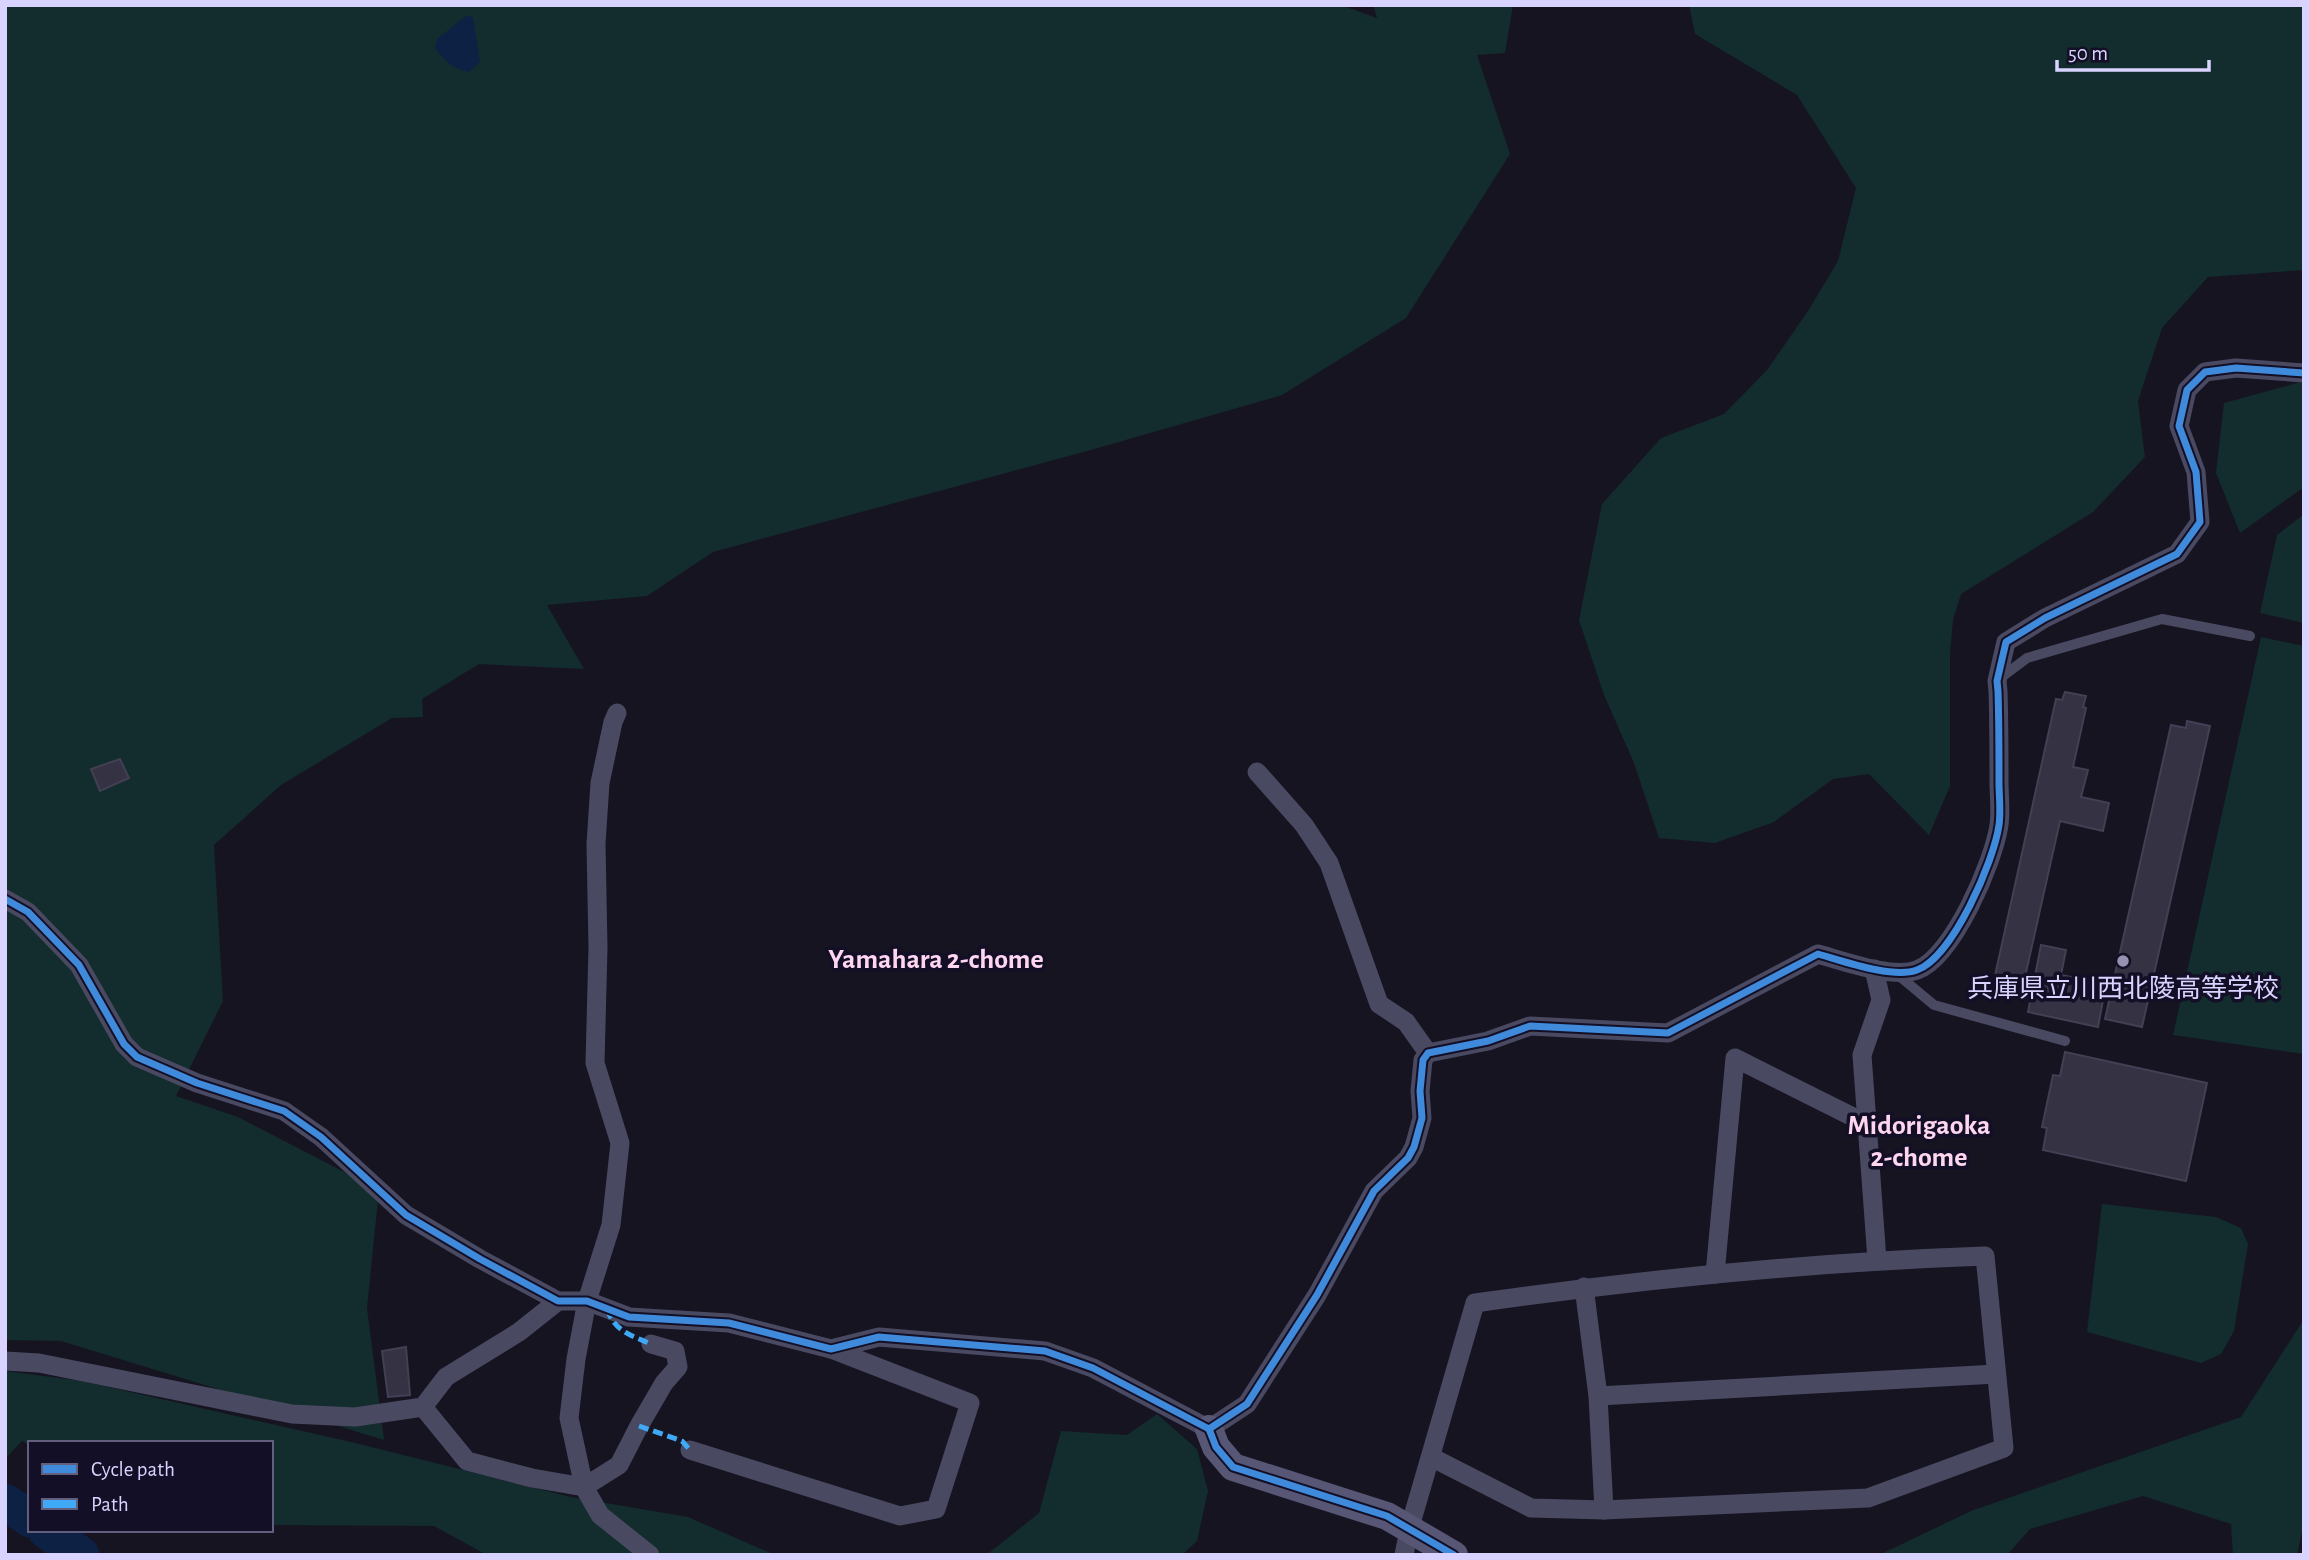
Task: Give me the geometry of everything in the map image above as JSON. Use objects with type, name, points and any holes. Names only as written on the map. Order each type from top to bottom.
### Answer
[{"type":"street","points":[[1209,1429],[1247,1404],[1317,1295],[1374,1191],[1408,1158],[1422,1118],[1420,1091],[1423,1060],[1428,1053],[1488,1041],[1530,1026],[1668,1033],[1818,954],[1883,970],[1918,970],[1936,958],[1966,915],[1984,874],[1999,825],[1997,681],[2006,642],[2045,618],[2176,554],[2200,522],[2196,472],[2179,426],[2187,390],[2205,372],[2236,368],[2304,373]]},
{"type":"street","points":[[617,713],[600,783],[596,845],[598,948],[595,1063],[620,1143],[611,1225],[587,1301],[569,1418],[584,1487],[600,1515],[650,1555]]},
{"type":"street","points":[[1257,772],[1304,825],[1329,863],[1379,1004],[1406,1022],[1428,1053]]},
{"type":"street","points":[[5,899],[28,912],[79,965],[124,1044],[137,1057],[197,1083],[284,1111],[321,1137],[406,1215],[489,1265],[558,1301],[587,1301],[629,1317],[729,1323],[831,1349],[970,1403],[936,1509],[900,1516],[690,1450]]},
{"type":"street","points":[[1877,1260],[1862,1055],[1881,1000],[1883,970]]},
{"type":"street","points":[[1715,1274],[1735,1058],[1867,1124]]},
{"type":"street","points":[[1407,1542],[1475,1303],[1584,1287],[1715,1274],[1877,1260],[1985,1256],[2004,1448],[1868,1498],[1604,1510],[1531,1508],[1432,1457]]},
{"type":"street","points":[[1584,1287],[1598,1396],[1604,1510]]},
{"type":"street","points":[[5,1361],[39,1363],[292,1414],[355,1417],[423,1407],[446,1377],[519,1332],[558,1301]]},
{"type":"street","points":[[831,1349],[879,1337],[1045,1351],[1093,1368],[1209,1429],[1216,1447],[1233,1467],[1387,1516],[1407,1542],[1454,1555]]},
{"type":"street","points":[[423,1407],[467,1461],[532,1478],[584,1487],[619,1465],[664,1383],[678,1367],[675,1351],[651,1344]]},
{"type":"street","points":[[1598,1396],[1996,1374]]},
{"type":"lane","points":[[1997,681],[2027,658],[2162,619],[2250,636]]},
{"type":"lane","points":[[1883,970],[1934,1005],[2065,1041]]},
{"type":"green space","points":[[5,5],[1341,5],[1377,18],[1373,5],[1513,5],[1505,53],[1477,55],[1510,154],[1406,318],[1282,395],[1091,450],[713,552],[647,596],[547,605],[584,669],[479,664],[422,699],[423,717],[392,718],[281,785],[214,845],[223,1001],[176,1096],[238,1117],[379,1190],[367,1308],[384,1440],[61,1341],[5,1340]]},
{"type":"green space","points":[[1689,5],[2304,5],[2304,270],[2208,277],[2162,328],[2138,401],[2145,457],[2093,512],[1961,594],[1953,620],[1950,654],[1950,786],[1929,835],[1869,774],[1833,779],[1774,822],[1715,843],[1659,838],[1634,763],[1604,695],[1579,620],[1602,504],[1661,438],[1724,414],[1767,370],[1808,311],[1838,261],[1856,188],[1797,95],[1695,34]]},
{"type":"green space","points":[[2304,381],[2304,487],[2240,533],[2216,473],[2224,403]]},
{"type":"green space","points":[[2304,514],[2304,623],[2260,613],[2277,535]]},
{"type":"green space","points":[[2261,637],[2304,646],[2304,1054],[2173,1035]]},
{"type":"green space","points":[[2102,1204],[2216,1217],[2241,1228],[2248,1244],[2234,1331],[2221,1354],[2201,1363],[2087,1332]]},
{"type":"green space","points":[[2304,1319],[2304,1522],[2297,1555],[2233,1555],[2231,1524],[2143,1496],[2030,1529],[2007,1555],[1879,1555],[1971,1511],[2241,1417]]},
{"type":"green space","points":[[5,1371],[82,1381],[351,1442],[571,1497],[688,1517],[775,1555],[487,1555],[434,1526],[273,1525],[273,1441],[28,1441],[28,1444],[22,1441],[5,1459]]},
{"type":"green space","points":[[1157,1414],[1197,1449],[1208,1491],[1197,1541],[1182,1555],[982,1555],[990,1552],[1039,1513],[1061,1431],[1127,1435]]},
{"type":"water","points":[[466,16],[473,17],[480,62],[469,72],[450,64],[435,48],[437,39]]},
{"type":"building","points":[[2065,692],[2086,696],[2083,707],[2086,708],[2073,767],[2088,770],[2081,797],[2109,803],[2103,831],[2060,821],[2021,995],[1992,989],[2056,699],[2062,700]]},
{"type":"building","points":[[2187,721],[2210,726],[2142,1027],[2105,1019],[2171,725],[2186,728]]},
{"type":"building","points":[[120,759],[129,778],[100,791],[91,769]]},
{"type":"building","points":[[2041,945],[2066,950],[2061,975],[2106,984],[2098,1027],[2028,1012]]},
{"type":"building","points":[[2065,1052],[2207,1083],[2186,1181],[2043,1150],[2047,1128],[2042,1127],[2053,1075],[2060,1076]]},
{"type":"building","points":[[406,1347],[410,1395],[388,1397],[382,1351]]},
{"type":"waterway","points":[[5,1502],[28,1518]]},
{"type":"waterway","points":[[49,1532],[81,1555]]},
{"type":"marked path","points":[[607,1309],[619,1328],[651,1344]]},
{"type":"marked path","points":[[639,1426],[682,1441],[690,1450]]},
{"type":"cycle path","points":[[1209,1429],[1247,1404],[1317,1295],[1374,1191],[1408,1158],[1422,1118],[1420,1091],[1423,1060],[1428,1053],[1488,1041],[1530,1026],[1668,1033],[1818,954],[1868,968],[1895,972],[1917,970],[1931,962],[1970,906],[1996,841],[2000,814],[1997,681],[2006,642],[2045,618],[2177,554],[2200,522],[2196,472],[2179,426],[2187,390],[2205,372],[2236,368],[2304,373]]},
{"type":"cycle path","points":[[5,899],[28,912],[79,965],[124,1044],[137,1057],[197,1083],[284,1111],[321,1137],[406,1215],[558,1301],[587,1301],[629,1317],[729,1323],[831,1349],[879,1337],[1045,1351],[1093,1368],[1209,1429],[1216,1447],[1233,1467],[1387,1516],[1454,1555]]},
{"type":"place","name":"兵庫県立川西北陵高等学校","points":[[2123,961]]},
{"type":"district","name":"Yamahara 2-chome","points":[[936,958]]},
{"type":"district","name":"Midorigaoka 2-chome","points":[[1919,1140]]}]
